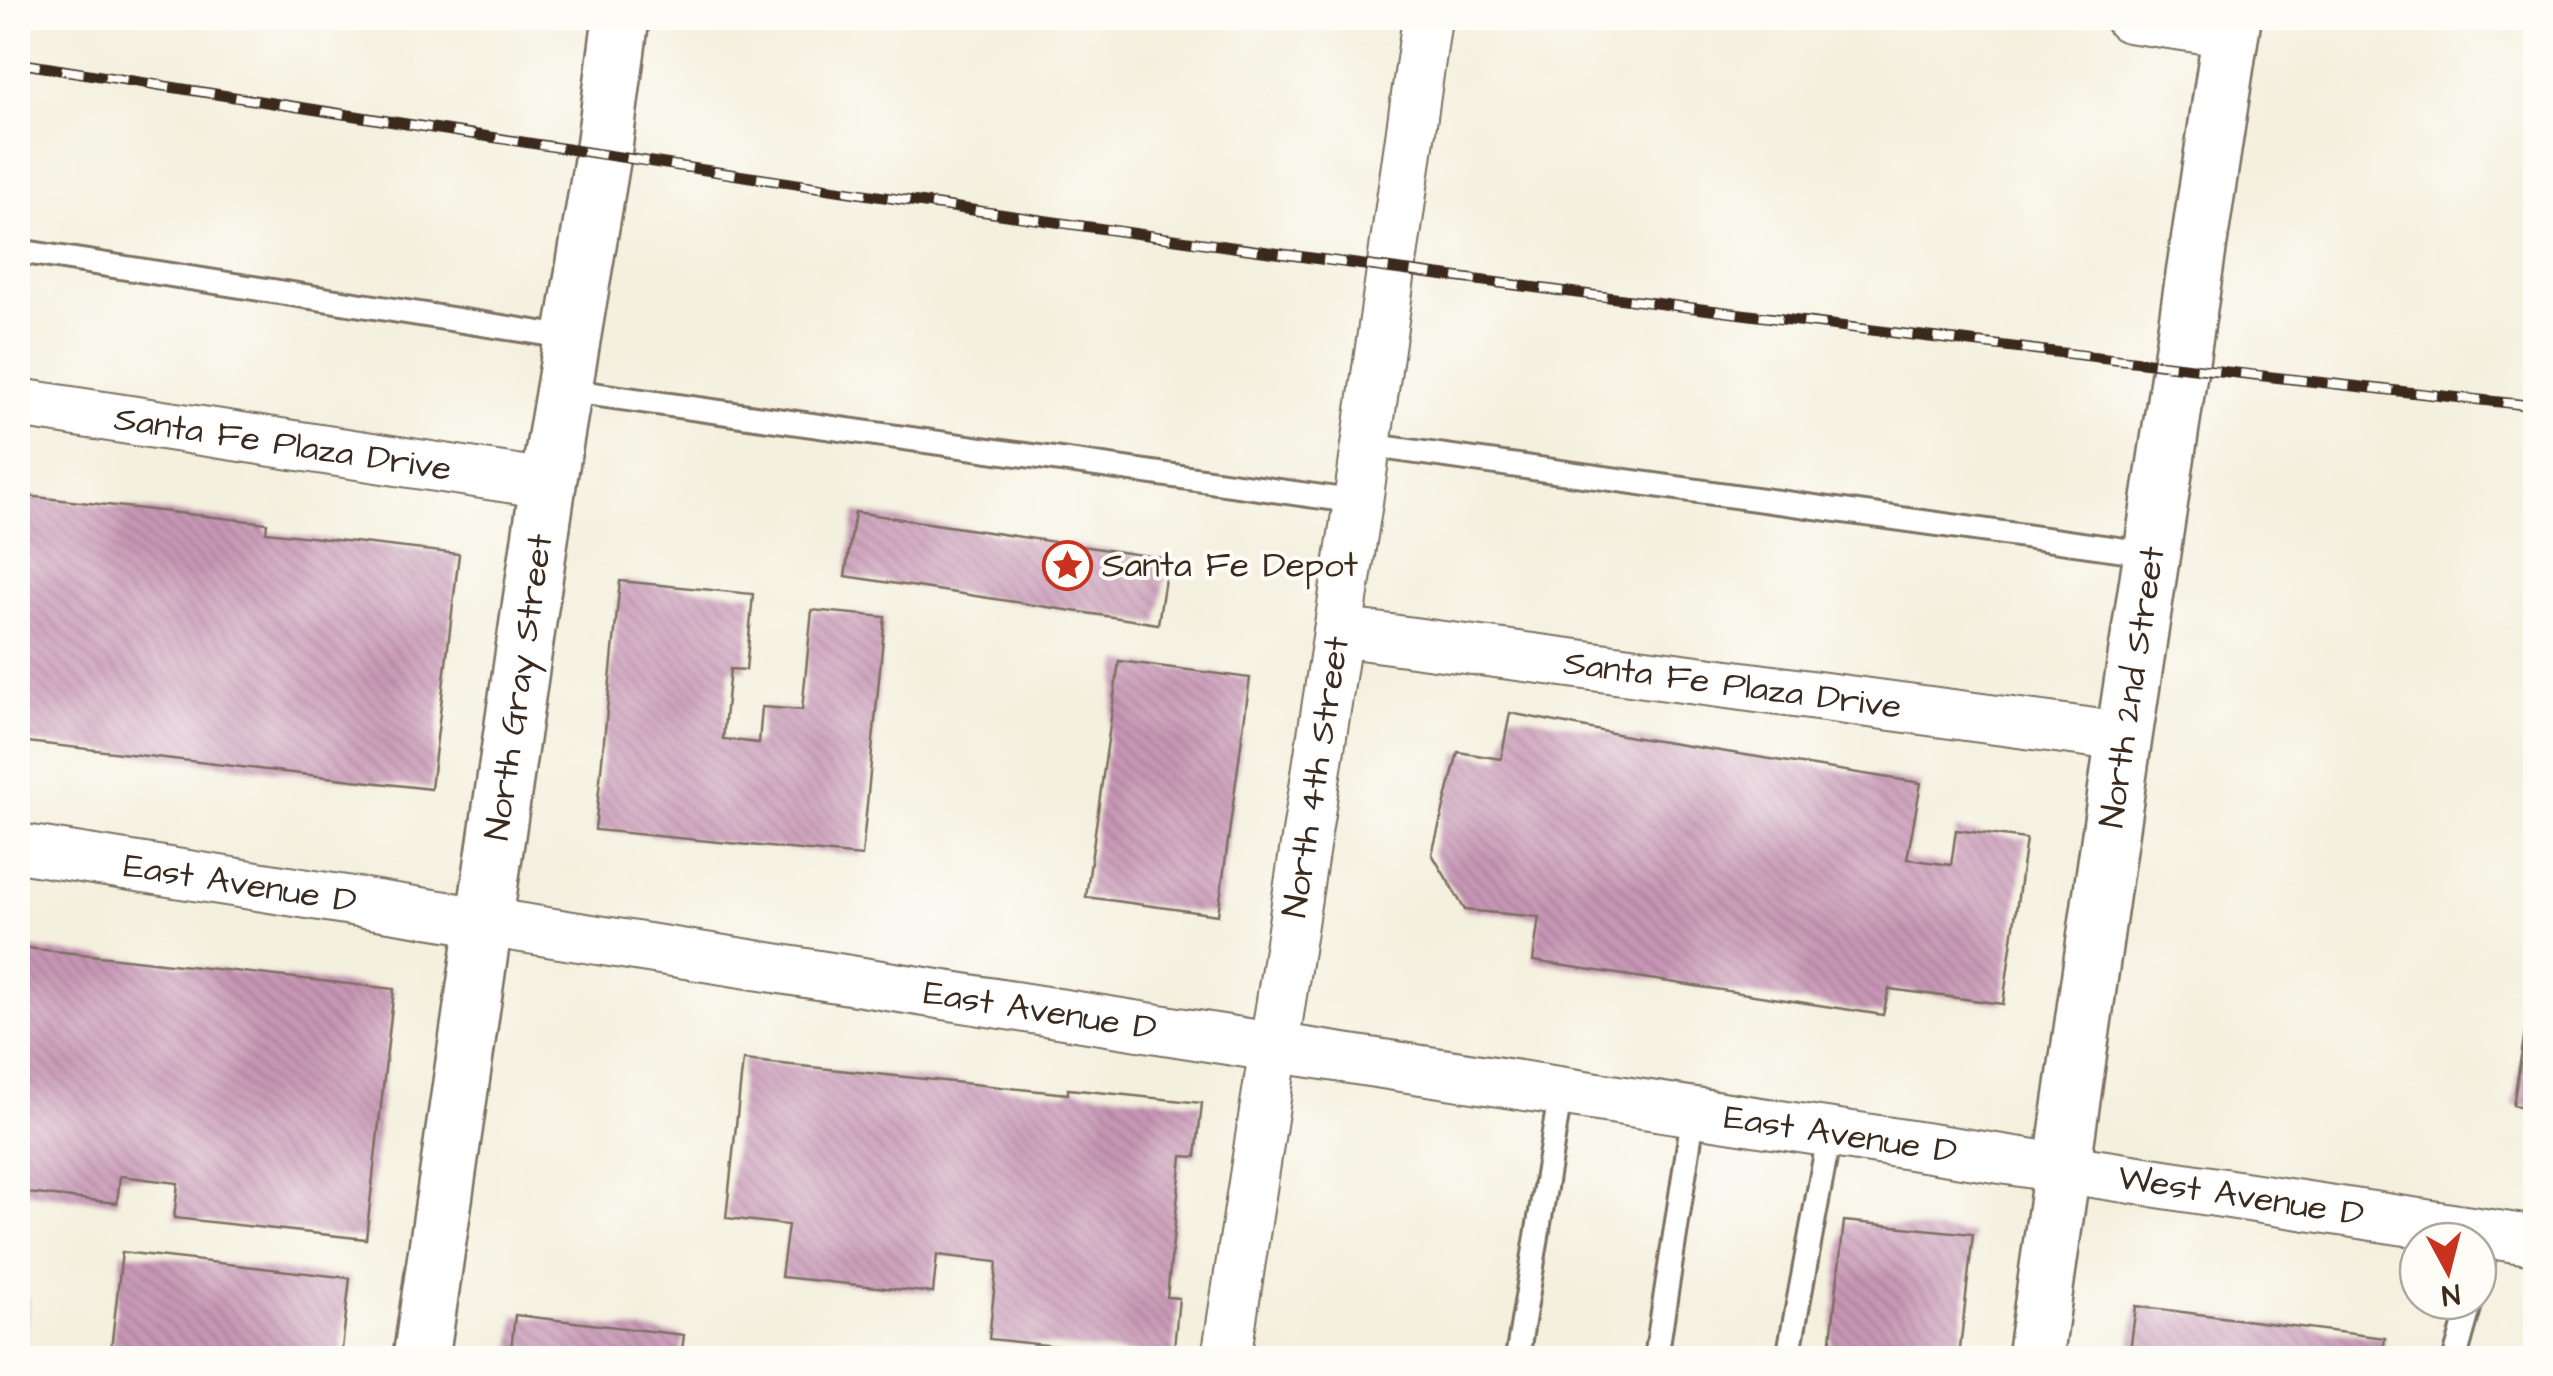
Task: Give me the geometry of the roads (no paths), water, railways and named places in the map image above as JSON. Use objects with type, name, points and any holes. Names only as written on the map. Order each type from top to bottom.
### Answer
[{"type":"street","name":"North Gray Street","points":[[421,1358],[548,484],[622,18]]},
{"type":"street","name":"North 4th Street","points":[[1226,1358],[1358,502],[1427,18]]},
{"type":"street","points":[[2129,18],[2232,25]]},
{"type":"street","name":"North 2nd Street","points":[[2035,1358],[2232,25]]},
{"type":"street","name":"Santa Fe Plaza Drive","points":[[18,404],[548,484]]},
{"type":"street","name":"Santa Fe Plaza Drive","points":[[1338,632],[2124,737]]},
{"type":"street","name":"East Avenue D","points":[[18,848],[2064,1167]]},
{"type":"street","name":"West Avenue D","points":[[2064,1167],[2501,1250]]},
{"type":"lane","points":[[18,251],[568,364],[1358,502]]},
{"type":"lane","points":[[1366,445],[2154,554]]},
{"type":"lane","points":[[1517,1358],[1560,1090]]},
{"type":"lane","points":[[1656,1358],[1694,1111]]},
{"type":"lane","points":[[1788,1358],[1830,1131]]},
{"type":"lane","points":[[2455,1358],[2465,1321]]},
{"type":"railway","points":[[18,63],[1222,246],[1822,324],[2536,406]]},
{"type":"place","name":"Santa Fe Depot","points":[[1067,565]]}]
